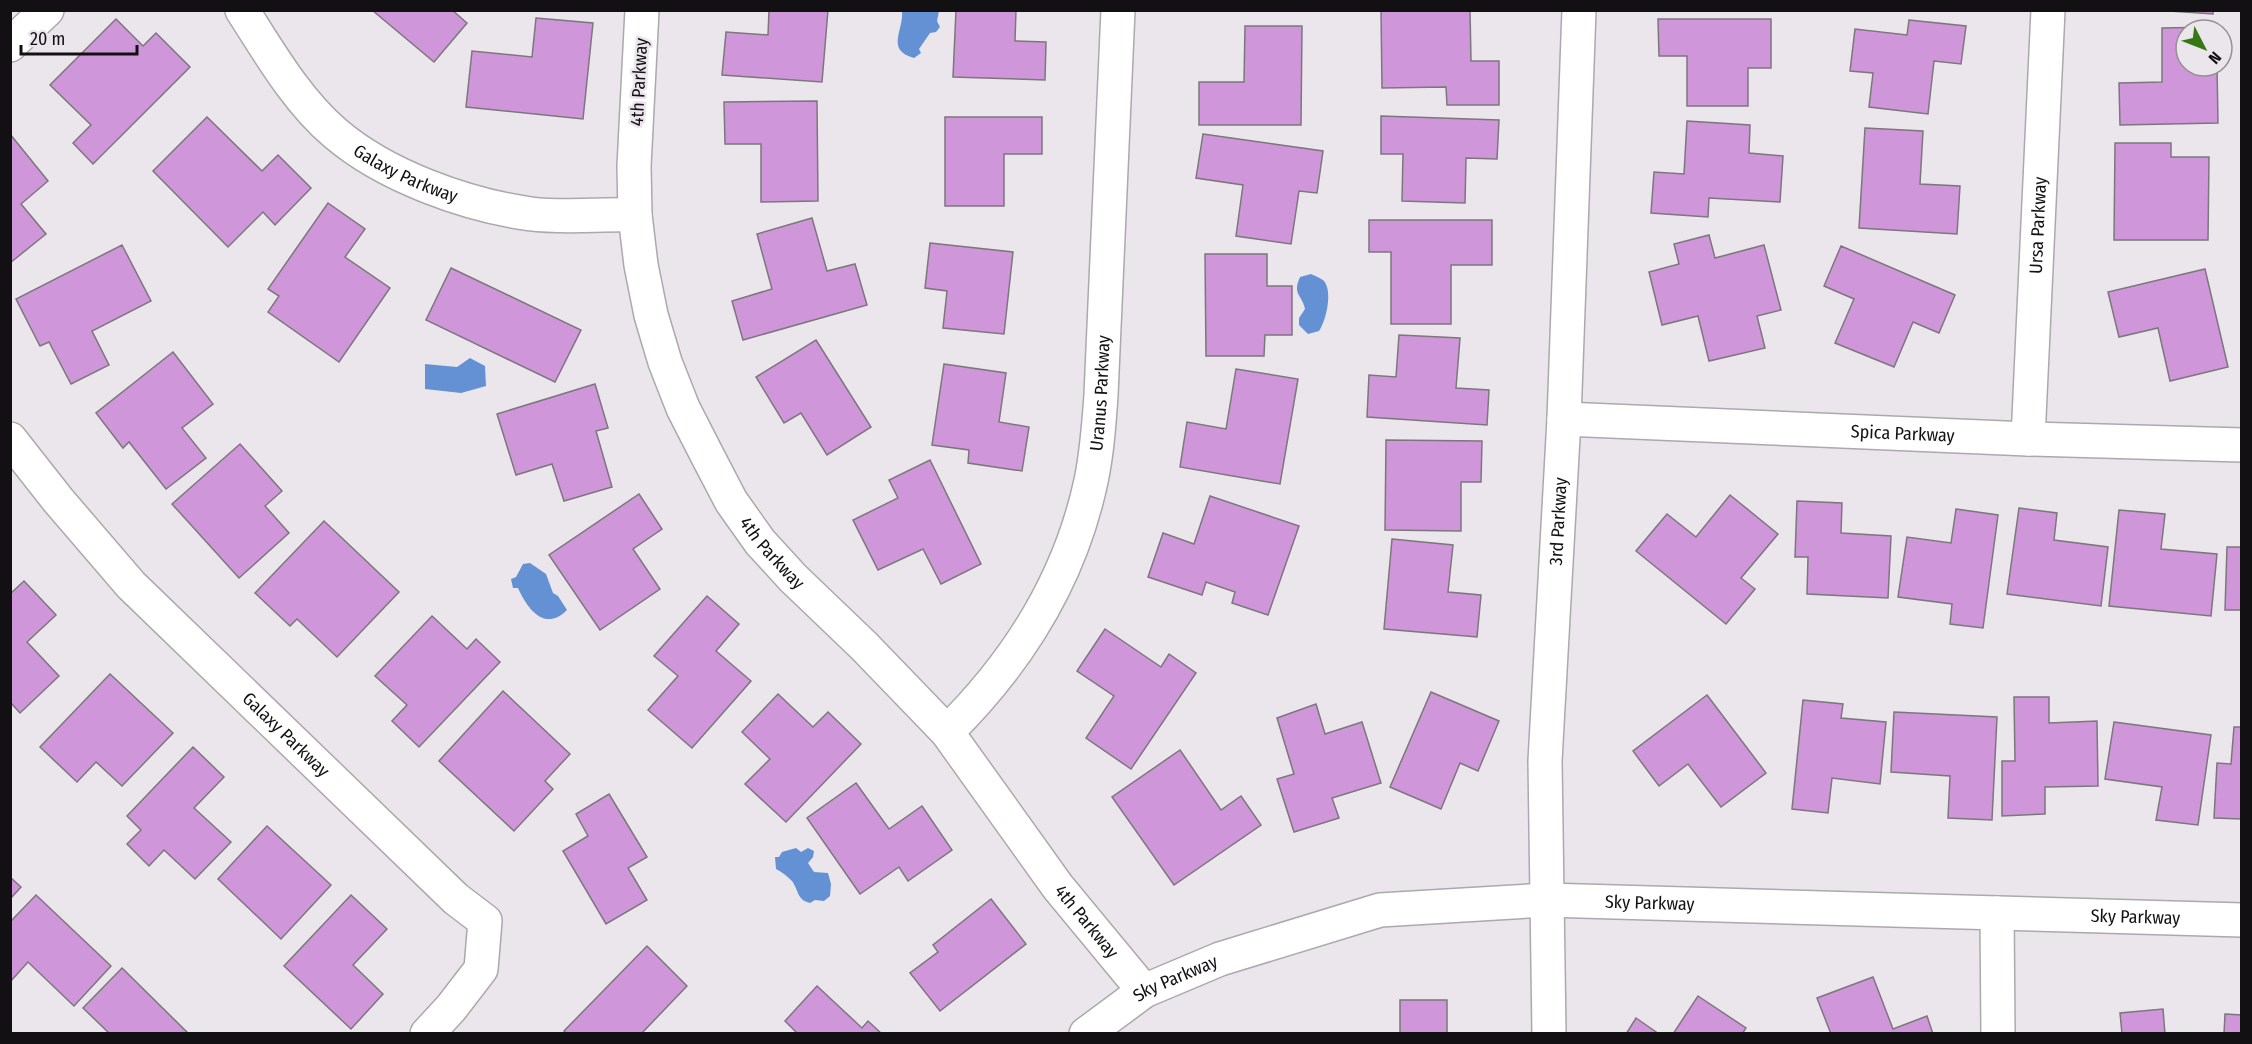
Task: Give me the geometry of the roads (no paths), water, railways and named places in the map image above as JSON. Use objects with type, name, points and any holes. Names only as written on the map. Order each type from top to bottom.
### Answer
[{"type":"street","points":[[10,45],[47,10]]},
{"type":"street","name":"Galaxy Parkway","points":[[242,10],[294,89],[335,133],[371,158],[408,178],[448,194],[489,206],[532,214],[635,214]]},
{"type":"street","name":"4th Parkway","points":[[642,10],[634,166],[635,214],[641,265],[651,315],[665,362],[683,408],[731,501],[760,542],[947,732],[1058,887],[1144,991]]},
{"type":"street","name":"Uranus Parkway","points":[[947,732],[977,702],[1003,670],[1027,636],[1048,600],[1066,562],[1091,482],[1098,441],[1101,395],[1118,10]]},
{"type":"street","name":"3rd Parkway","points":[[1548,1034],[1545,761],[1564,419],[1580,10]]},
{"type":"street","name":"Ursa Parkway","points":[[2028,439],[2048,10]]},
{"type":"street","name":"Spica Parkway","points":[[1564,419],[2028,439],[2241,445]]},
{"type":"street","name":"Galaxy Parkway","points":[[10,439],[58,500],[131,585],[448,891],[485,921],[481,969],[451,1008],[427,1034]]},
{"type":"street","name":"Sky Parkway","points":[[1086,1034],[1144,991],[1220,958],[1380,910],[1546,900],[2241,920]]},
{"type":"street","points":[[1997,913],[1998,1034]]},
{"type":"water","points":[[902,11],[939,11],[937,21],[940,27],[936,32],[930,33],[919,49],[921,53],[914,58],[900,50],[898,45]]},
{"type":"water","points":[[1311,274],[1324,281],[1327,286],[1328,299],[1326,314],[1319,331],[1308,334],[1299,325],[1299,318],[1305,309],[1297,287],[1300,277]]},
{"type":"water","points":[[470,358],[485,366],[486,386],[461,393],[425,389],[425,364],[457,367]]},
{"type":"water","points":[[530,563],[546,574],[553,593],[558,596],[567,610],[559,616],[544,619],[538,616],[527,604],[518,588],[513,588],[511,579],[516,577],[523,564]]},
{"type":"water","points":[[796,848],[801,852],[808,848],[814,851],[808,863],[814,872],[828,873],[831,884],[830,896],[824,901],[815,900],[810,903],[803,900],[792,881],[776,869],[775,857],[779,857],[782,852]]}]
